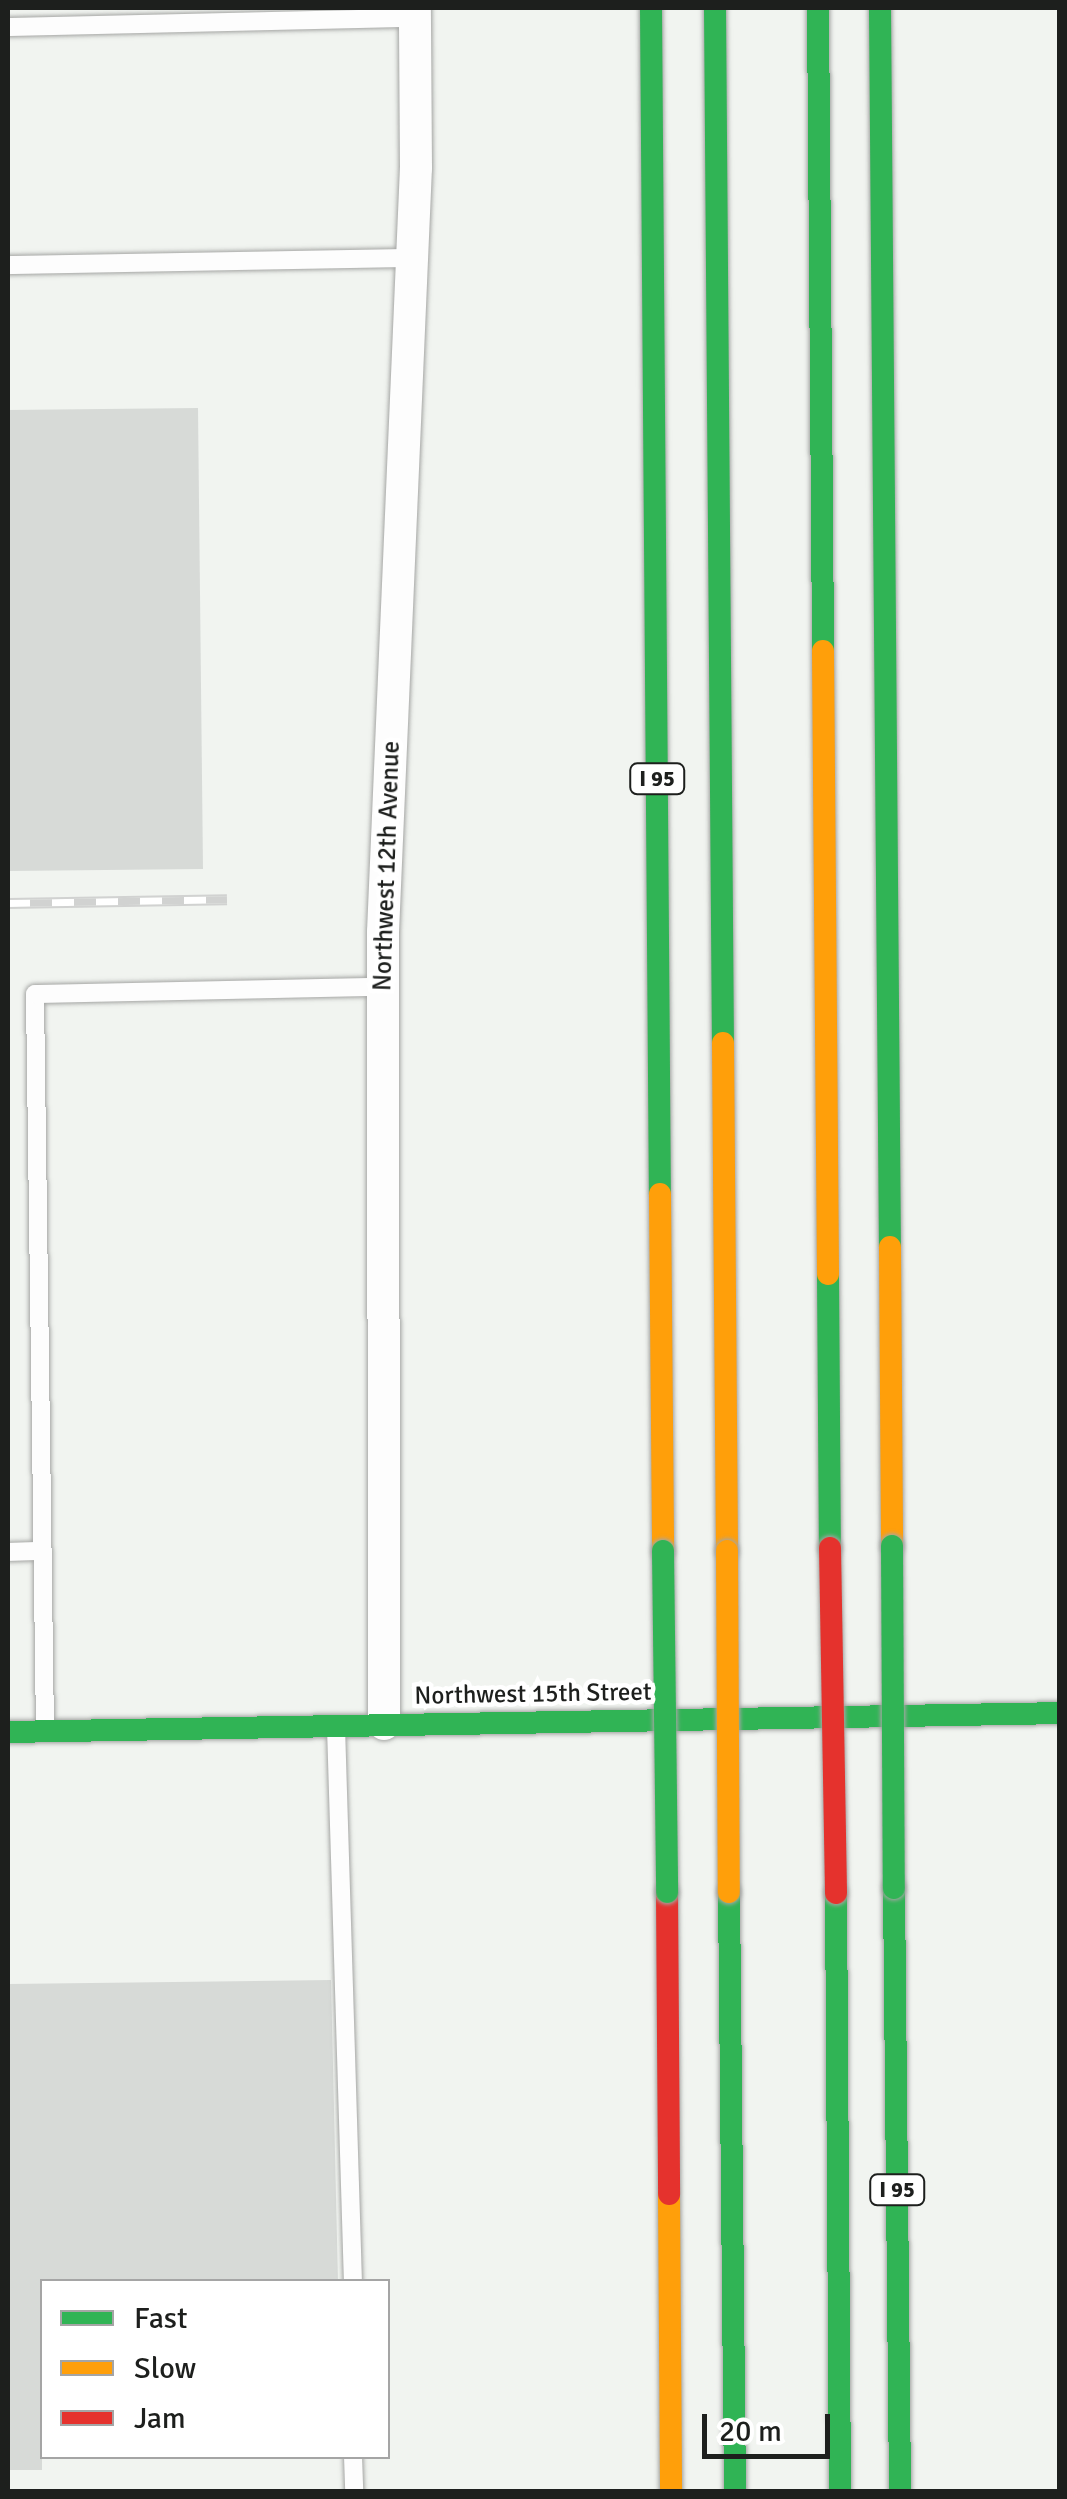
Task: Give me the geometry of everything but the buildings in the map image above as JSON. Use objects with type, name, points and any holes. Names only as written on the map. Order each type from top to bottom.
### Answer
[{"type":"main road","name":"I 95","points":[[651,8],[671,2492]]},
{"type":"main road","points":[[715,8],[735,2492]]},
{"type":"main road","points":[[818,8],[840,2492]]},
{"type":"main road","name":"I 95","points":[[880,8],[900,2492]]},
{"type":"main road","name":"Northwest 15th Street","points":[[8,1732],[1060,1713]]},
{"type":"street","name":"Northwest 12th Avenue","points":[[384,1724],[383,987],[411,258],[415,13]]},
{"type":"lane","points":[[8,28],[415,13]]},
{"type":"lane","points":[[8,265],[411,258]]},
{"type":"lane","points":[[44,1731],[34,994],[383,987]]},
{"type":"lane","points":[[8,1552],[42,1551]]},
{"type":"lane","points":[[336,1725],[353,2279]]},
{"type":"lane","points":[[354,2459],[354,2492]]},
{"type":"railway","points":[[8,903],[227,899]]},
{"type":"traffic: fast","points":[[651,8],[660,1194]]},
{"type":"traffic: fast","points":[[715,8],[723,1043]]},
{"type":"traffic: fast","points":[[818,8],[823,651]]},
{"type":"traffic: fast","points":[[880,8],[890,1247]]},
{"type":"traffic: fast","points":[[828,1274],[830,1548]]},
{"type":"traffic: fast","points":[[892,1546],[894,1888]]},
{"type":"traffic: fast","points":[[663,1551],[667,1892]]},
{"type":"traffic: fast","points":[[8,1732],[1060,1713]]},
{"type":"traffic: fast","points":[[894,1888],[900,2492]]},
{"type":"traffic: fast","points":[[729,1892],[735,2492]]},
{"type":"traffic: fast","points":[[836,1893],[840,2492]]},
{"type":"traffic: slow","points":[[823,651],[828,1274]]},
{"type":"traffic: slow","points":[[723,1043],[727,1551]]},
{"type":"traffic: slow","points":[[660,1194],[663,1551]]},
{"type":"traffic: slow","points":[[890,1247],[892,1546]]},
{"type":"traffic: slow","points":[[727,1551],[729,1892]]},
{"type":"traffic: slow","points":[[669,2194],[671,2492]]},
{"type":"traffic: jam","points":[[830,1548],[836,1893]]},
{"type":"traffic: jam","points":[[667,1892],[669,2194]]}]
